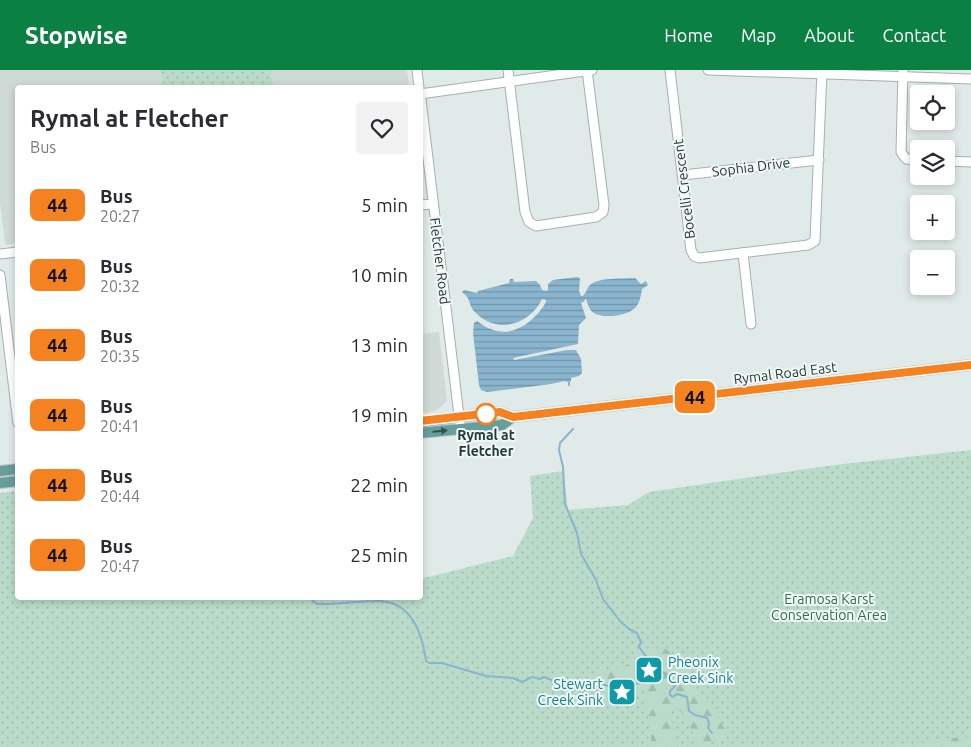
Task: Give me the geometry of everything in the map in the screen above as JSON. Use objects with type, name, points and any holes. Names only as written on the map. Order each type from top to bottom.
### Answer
[{"type":"main road","name":"Rymal Road East","points":[[423,422],[500,412],[513,417],[971,365]]},
{"type":"main road","name":"Rymal Road East","points":[[423,433],[502,425],[513,417]]},
{"type":"main road","points":[[0,471],[15,469]]},
{"type":"main road","points":[[0,483],[15,481]]},
{"type":"street","points":[[417,70],[420,85]]},
{"type":"street","points":[[508,70],[526,218],[536,226],[592,218],[601,214],[604,205],[587,70]]},
{"type":"street","points":[[423,93],[592,70]]},
{"type":"street","name":"Bocelli Crescent","points":[[670,70],[693,254],[701,258],[808,245],[814,242],[816,237],[822,72]]},
{"type":"street","points":[[708,70],[903,73],[971,79]]},
{"type":"street","points":[[903,73],[901,152],[906,159],[910,159]]},
{"type":"street","name":"Fletcher Road","points":[[423,119],[460,430]]},
{"type":"street","name":"Sophia Drive","points":[[683,175],[819,160]]},
{"type":"street","points":[[955,161],[971,162]]},
{"type":"street","points":[[423,206],[433,204]]},
{"type":"street","points":[[0,254],[15,252]]},
{"type":"street","points":[[743,253],[751,324]]},
{"type":"street","points":[[0,275],[15,398]]},
{"type":"shaded area","points":[[0,70],[161,70],[163,85],[15,85],[15,243],[6,245],[0,202]]},
{"type":"shaded area","points":[[271,70],[407,70],[409,85],[273,85]]},
{"type":"shaded area","points":[[439,332],[447,401],[437,410],[428,413],[423,412],[423,334]]},
{"type":"green space","points":[[161,70],[271,70],[273,85],[163,85]]},
{"type":"green space","name":"Eramosa Karst Conservation Area","points":[[971,450],[971,747],[0,747],[0,493],[15,491],[15,600],[423,600],[423,578],[513,556],[533,518],[530,476],[563,471],[568,510],[628,505],[649,492],[834,465]]},
{"type":"green space","points":[[661,646],[676,656],[696,694],[714,711],[727,733],[716,741],[702,744],[681,712],[670,704],[676,747],[652,747],[645,691],[640,689],[614,699],[597,697],[586,680],[592,673],[625,666],[641,654]]},
{"type":"green space","points":[[960,737],[971,738],[971,747],[892,747]]},
{"type":"water","points":[[580,278],[579,291],[581,296],[584,295],[594,282],[605,280],[635,278],[641,284],[646,281],[648,285],[642,289],[636,307],[627,313],[610,316],[598,315],[592,312],[586,299],[584,300],[581,303],[586,318],[579,325],[578,344],[513,358],[514,360],[576,350],[581,359],[582,373],[579,376],[571,378],[571,381],[567,382],[487,392],[481,390],[473,333],[474,323],[477,321],[487,328],[499,331],[515,330],[530,321],[542,309],[546,300],[542,299],[529,316],[520,321],[501,325],[482,318],[474,311],[467,297],[462,292],[464,290],[477,293],[478,291],[509,283],[510,279],[513,279],[514,282],[536,281],[542,290],[547,291],[548,284],[553,280]]},
{"type":"waterway","points":[[573,429],[560,443],[559,450],[563,467],[565,504],[577,533],[581,554],[596,580],[603,599],[620,621],[637,633],[641,642],[639,647],[650,665],[664,673],[673,682],[675,686],[670,691],[670,695],[673,697],[677,694],[687,697],[689,711],[695,715],[707,718],[708,728],[712,733]]},
{"type":"waterway","points":[[312,600],[317,604],[375,601],[398,605],[413,619],[418,629],[426,661],[429,663],[442,663],[486,676],[513,678],[522,682],[532,677],[540,679],[544,677],[559,683],[558,688],[563,690],[570,685],[575,690],[584,690],[601,684],[620,689],[627,685],[646,682],[648,678],[643,675],[643,672],[650,665]]},
{"type":"bus line","name":"44","points":[[423,421],[500,412],[513,417],[971,365]]},
{"type":"place","name":"Rymal at Fletcher","points":[[486,414]]},
{"type":"place","name":"Pheonix Creek Sink","points":[[649,670]]},
{"type":"place","name":"Stewart Creek Sink","points":[[622,692]]}]
